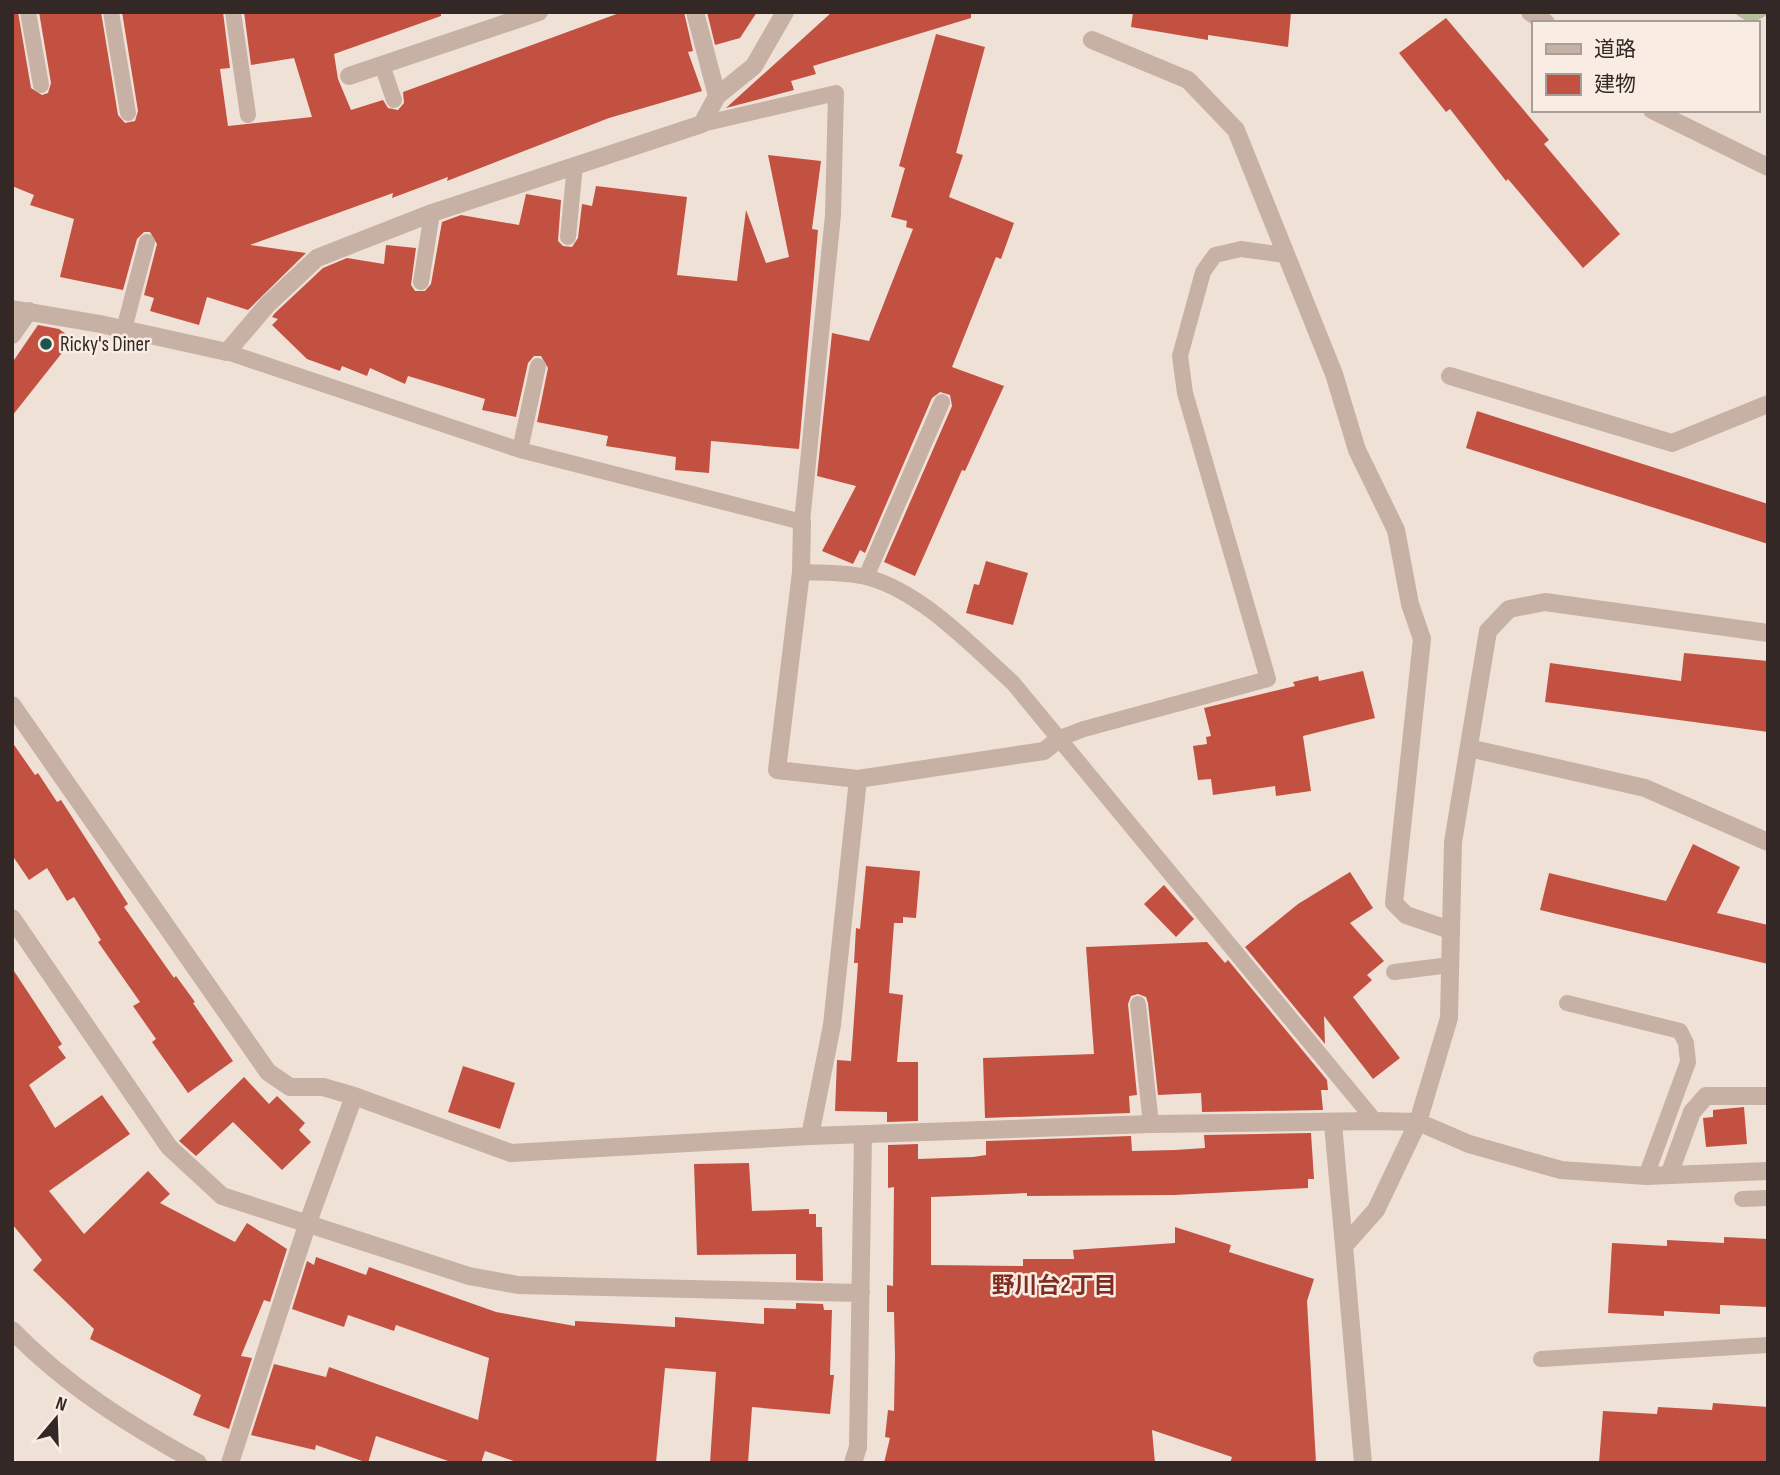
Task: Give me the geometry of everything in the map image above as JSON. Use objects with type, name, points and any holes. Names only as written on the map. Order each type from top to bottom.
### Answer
[{"type":"street","points":[[349,76],[539,12]]},
{"type":"street","points":[[695,12],[717,96]]},
{"type":"street","points":[[12,335],[21,310],[228,352],[267,305],[317,258],[432,213],[702,124],[717,96],[754,66],[785,12]]},
{"type":"street","points":[[1092,40],[1188,80],[1236,130],[1334,374],[1357,450],[1396,530],[1410,604],[1422,639],[1394,903],[1406,915],[1420,922],[1450,930]]},
{"type":"street","points":[[1656,112],[1768,167]]},
{"type":"street","points":[[1450,376],[1672,443],[1768,404]]},
{"type":"street","points":[[802,522],[801,572],[777,770],[858,779],[1044,751],[1060,738]]},
{"type":"street","points":[[1345,1246],[1376,1210],[1418,1122],[1450,1018],[1454,842],[1488,631],[1509,608],[1545,601],[1768,633]]},
{"type":"street","points":[[12,705],[268,1072],[290,1087],[323,1087],[354,1096],[511,1153],[810,1136],[1151,1124],[1333,1124],[1375,1121],[1418,1122],[1469,1144],[1561,1170],[1646,1176],[1768,1171]]},
{"type":"street","points":[[1469,748],[1645,788],[1768,842]]},
{"type":"street","points":[[810,1136],[832,1026],[858,779]]},
{"type":"street","points":[[12,918],[169,1147],[222,1196],[469,1276],[518,1285],[861,1293]]},
{"type":"street","points":[[230,1463],[307,1225],[354,1096]]},
{"type":"street","points":[[1669,1175],[1692,1112],[1706,1096],[1768,1096]]},
{"type":"street","points":[[1333,1124],[1363,1463]]},
{"type":"street","points":[[853,1463],[858,1447],[863,1135]]},
{"type":"street","points":[[12,1330],[39,1357],[125,1422],[198,1463]]},
{"type":"lane","points":[[28,12],[41,85]]},
{"type":"lane","points":[[111,12],[128,113]]},
{"type":"lane","points":[[233,12],[248,115]]},
{"type":"lane","points":[[382,65],[394,100]]},
{"type":"lane","points":[[228,352],[520,450],[802,522],[833,215],[836,93],[702,124]]},
{"type":"lane","points":[[568,237],[575,165]]},
{"type":"lane","points":[[421,282],[432,213]]},
{"type":"lane","points":[[124,329],[146,242]]},
{"type":"lane","points":[[1060,738],[1084,729],[1268,679],[1185,393],[1180,356],[1203,272],[1215,255],[1241,250],[1285,255]]},
{"type":"lane","points":[[520,450],[538,366]]},
{"type":"lane","points":[[866,577],[942,402]]},
{"type":"lane","points":[[801,572],[866,577],[907,596],[944,620],[1013,683],[1375,1121]]},
{"type":"lane","points":[[1394,972],[1450,965]]},
{"type":"lane","points":[[1567,1003],[1680,1031],[1686,1043],[1688,1062],[1646,1176]]},
{"type":"lane","points":[[1138,1004],[1151,1124]]},
{"type":"lane","points":[[1742,1199],[1768,1198]]},
{"type":"lane","points":[[1541,1359],[1768,1345]]},
{"type":"green space","points":[[1733,12],[1768,12],[1768,14],[1750,21]]},
{"type":"building","points":[[12,12],[18,12],[31,88],[42,95],[48,93],[51,83],[39,12],[101,12],[118,115],[125,123],[135,121],[138,111],[122,12],[223,12],[230,68],[220,69],[228,126],[312,117],[294,58],[251,65],[244,12],[441,12],[441,16],[334,54],[338,79],[351,110],[383,100],[388,108],[398,110],[404,103],[403,92],[622,12],[684,12],[693,51],[688,52],[702,91],[609,118],[447,181],[448,177],[392,198],[393,193],[250,245],[306,253],[248,310],[207,297],[199,325],[150,311],[154,298],[144,295],[157,244],[150,232],[144,232],[137,239],[123,290],[60,277],[74,219],[30,205],[34,195],[12,186]]},
{"type":"building","points":[[707,12],[757,12],[740,38],[715,45]]},
{"type":"building","points":[[832,12],[971,12],[971,18],[813,66],[816,74],[791,81],[794,90],[726,108]]},
{"type":"building","points":[[1133,12],[1291,12],[1288,47],[1208,35],[1208,40],[1131,27]]},
{"type":"building","points":[[1446,18],[1549,140],[1544,144],[1620,234],[1583,268],[1508,179],[1506,181],[1450,109],[1446,112],[1399,53]]},
{"type":"building","points":[[936,34],[985,47],[956,153],[963,155],[949,197],[1014,223],[1001,259],[996,257],[952,367],[1004,386],[965,471],[962,470],[915,576],[884,562],[952,406],[950,395],[940,392],[932,398],[865,553],[860,550],[853,564],[822,551],[856,486],[817,476],[832,333],[869,341],[913,229],[906,227],[907,221],[891,217],[905,168],[899,166]]},
{"type":"building","points":[[768,155],[821,161],[812,229],[818,230],[799,449],[711,441],[709,473],[675,470],[676,457],[606,446],[608,436],[537,422],[548,368],[541,356],[534,356],[528,363],[516,417],[482,410],[485,399],[408,376],[405,384],[370,368],[367,376],[342,366],[340,371],[307,359],[272,325],[278,319],[272,317],[275,313],[323,268],[347,258],[384,264],[386,245],[416,248],[411,285],[415,291],[425,291],[431,284],[442,222],[461,215],[519,225],[526,194],[561,200],[558,241],[563,246],[572,247],[578,238],[582,204],[592,206],[596,186],[687,197],[677,275],[737,281],[746,210],[766,263],[789,257]]},
{"type":"building","points":[[38,325],[59,329],[73,339],[12,416],[12,363]]},
{"type":"building","points":[[1477,411],[1768,504],[1768,544],[1466,448]]},
{"type":"building","points":[[986,561],[1028,573],[1013,625],[966,613],[974,584],[979,585]]},
{"type":"building","points":[[1684,653],[1768,661],[1768,732],[1545,702],[1550,663],[1681,681]]},
{"type":"building","points":[[1363,671],[1375,718],[1303,736],[1311,791],[1276,796],[1275,786],[1213,795],[1211,779],[1198,780],[1193,746],[1207,744],[1206,737],[1211,736],[1204,708],[1295,686],[1293,682],[1318,676],[1319,681]]},
{"type":"building","points":[[12,742],[35,775],[38,773],[57,802],[61,800],[128,904],[124,907],[174,978],[176,976],[195,1002],[193,1003],[233,1061],[188,1093],[152,1042],[156,1039],[133,1006],[140,1002],[98,942],[101,940],[74,897],[67,901],[47,868],[29,880],[12,855]]},
{"type":"building","points":[[1693,844],[1740,867],[1717,913],[1768,925],[1768,964],[1540,910],[1549,873],[1666,901]]},
{"type":"building","points":[[866,866],[920,871],[916,918],[903,917],[903,923],[894,923],[889,993],[903,995],[897,1062],[918,1062],[918,1121],[887,1122],[887,1112],[835,1111],[837,1060],[851,1061],[858,963],[854,963],[856,928],[860,929]]},
{"type":"building","points":[[1350,872],[1373,908],[1350,923],[1384,961],[1367,975],[1372,980],[1353,997],[1400,1058],[1373,1079],[1324,1016],[1325,1044],[1245,947],[1298,904]]},
{"type":"building","points":[[1164,885],[1194,919],[1176,937],[1144,904]]},
{"type":"building","points":[[1207,942],[1225,963],[1228,960],[1327,1080],[1328,1090],[1321,1090],[1323,1110],[1202,1112],[1201,1093],[1158,1095],[1148,1003],[1146,997],[1138,994],[1131,996],[1128,1004],[1137,1095],[1129,1096],[1130,1113],[985,1118],[983,1058],[1094,1054],[1086,947]]},
{"type":"building","points":[[12,968],[62,1044],[58,1047],[66,1058],[29,1085],[55,1128],[102,1095],[130,1134],[49,1191],[84,1234],[148,1171],[170,1194],[160,1203],[235,1242],[247,1223],[287,1249],[270,1302],[264,1300],[241,1356],[252,1358],[229,1429],[193,1415],[201,1395],[90,1339],[94,1329],[33,1270],[42,1260],[12,1224]]},
{"type":"building","points":[[463,1066],[515,1083],[500,1129],[448,1112]]},
{"type":"building","points":[[244,1077],[269,1104],[277,1096],[305,1123],[299,1130],[311,1142],[282,1170],[233,1122],[196,1156],[179,1141]]},
{"type":"building","points":[[1744,1107],[1747,1144],[1706,1147],[1703,1118],[1713,1117],[1713,1110]]},
{"type":"building","points":[[1311,1133],[1314,1179],[1308,1179],[1308,1188],[1174,1195],[1027,1196],[1027,1193],[931,1197],[931,1265],[1023,1266],[1023,1259],[1074,1259],[1073,1250],[1175,1243],[1175,1227],[1231,1245],[1229,1252],[1314,1279],[1307,1301],[1316,1463],[1230,1463],[1232,1457],[1152,1430],[1155,1463],[884,1463],[890,1438],[885,1437],[888,1410],[894,1411],[895,1356],[894,1312],[887,1312],[887,1285],[893,1286],[894,1187],[888,1188],[888,1145],[918,1144],[918,1159],[986,1155],[986,1141],[1131,1136],[1132,1151],[1175,1150],[1205,1148],[1204,1135]]},
{"type":"building","points":[[749,1163],[752,1211],[809,1209],[809,1214],[816,1214],[816,1227],[822,1227],[823,1281],[796,1280],[796,1254],[697,1255],[694,1164]]},
{"type":"building","points":[[1724,1237],[1768,1239],[1768,1307],[1720,1305],[1720,1314],[1664,1311],[1664,1316],[1608,1313],[1612,1243],[1667,1246],[1667,1240],[1724,1243]]},
{"type":"building","points":[[316,1257],[366,1275],[369,1267],[496,1312],[575,1326],[575,1321],[675,1327],[675,1317],[764,1324],[764,1308],[796,1309],[796,1303],[823,1304],[824,1310],[832,1310],[830,1375],[834,1375],[830,1414],[752,1407],[748,1463],[710,1463],[716,1372],[665,1368],[656,1463],[519,1463],[485,1451],[481,1463],[454,1463],[376,1436],[368,1463],[316,1445],[315,1450],[251,1435],[274,1364],[326,1377],[329,1367],[478,1420],[489,1358],[396,1325],[394,1331],[348,1315],[344,1327],[292,1309],[307,1261],[314,1265]]},
{"type":"building","points":[[1713,1403],[1768,1407],[1768,1463],[1599,1463],[1603,1411],[1657,1414],[1658,1407],[1712,1410]]},
{"type":"place","name":"Ricky's Diner","points":[[46,344]]},
{"type":"district","name":"野川台2丁目","points":[[1054,1285]]}]
